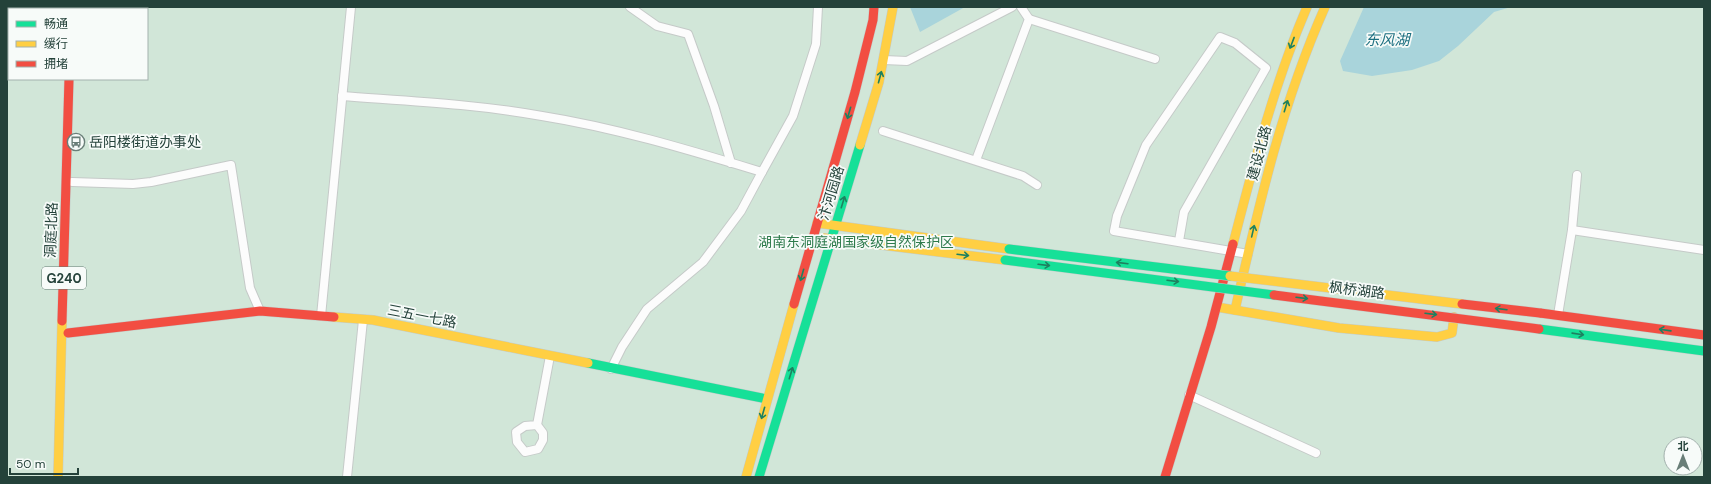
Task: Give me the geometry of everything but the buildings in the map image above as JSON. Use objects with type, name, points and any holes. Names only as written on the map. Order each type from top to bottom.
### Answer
[{"type":"main road","name":"汴河园路","points":[[746,477],[782,344],[856,85],[873,20],[874,7]]},
{"type":"main road","name":"汴河园路","points":[[759,477],[832,239],[884,60],[893,7]]},
{"type":"main road","points":[[1165,477],[1217,307],[1270,103],[1296,30],[1307,7]]},
{"type":"main road","name":"建设北路","points":[[1235,310],[1268,170],[1287,103],[1301,62],[1325,7]]},
{"type":"main road","name":"洞庭北路","points":[[58,477],[69,80]]},
{"type":"main road","name":"洞庭北路","points":[[64,477],[74,80]]},
{"type":"main road","name":"枫桥湖路","points":[[817,223],[1008,249],[1558,315],[1704,335]]},
{"type":"main road","name":"枫桥湖路","points":[[813,237],[1454,317],[1704,351]]},
{"type":"main road","points":[[1217,307],[1340,328],[1437,337],[1452,333],[1454,317]]},
{"type":"main road","name":"三五一七路","points":[[68,333],[260,311],[373,320],[611,369],[767,399]]},
{"type":"main road","points":[[782,344],[790,338],[798,340],[798,349]]},
{"type":"street","points":[[321,316],[350,7]]},
{"type":"street","points":[[630,7],[657,26],[688,34],[714,106],[731,163]]},
{"type":"street","points":[[611,369],[622,347],[647,309],[703,262],[741,211],[793,116],[816,44],[818,7]]},
{"type":"street","points":[[884,60],[907,61],[1012,7]]},
{"type":"street","points":[[1021,7],[1029,19],[1155,59]]},
{"type":"street","points":[[976,160],[1029,19]]},
{"type":"street","points":[[1178,241],[1184,212],[1266,68],[1235,43],[1220,37],[1146,145],[1117,216],[1114,231],[1248,254]]},
{"type":"street","points":[[342,96],[439,103],[541,115],[620,131],[762,172]]},
{"type":"street","points":[[882,131],[1023,176],[1037,185]]},
{"type":"street","points":[[72,182],[133,184],[150,182],[231,165],[250,288],[260,311]]},
{"type":"street","points":[[1558,315],[1572,230],[1576,175]]},
{"type":"street","points":[[1572,230],[1704,250]]},
{"type":"street","points":[[347,477],[363,320]]},
{"type":"street","points":[[537,425],[550,356]]},
{"type":"street","points":[[1189,395],[1316,453]]},
{"type":"green space","name":"湖南东洞庭湖国家级自然保护区","points":[[7,7],[1704,7],[1704,477],[7,477]]},
{"type":"water","points":[[910,7],[965,7],[920,32]]},
{"type":"water","name":"东风湖","points":[[1364,7],[1511,7],[1494,12],[1458,46],[1439,61],[1412,70],[1372,76],[1343,71],[1340,61]]},
{"type":"traffic: fast","points":[[759,477],[860,145]]},
{"type":"traffic: fast","points":[[1009,249],[1230,276]]},
{"type":"traffic: fast","points":[[1005,260],[1274,295]]},
{"type":"traffic: fast","points":[[1539,329],[1704,351]]},
{"type":"traffic: fast","points":[[588,363],[767,399]]},
{"type":"traffic: slow","points":[[860,145],[879,82],[893,7]]},
{"type":"traffic: slow","points":[[1233,244],[1257,154],[1284,65],[1307,7]]},
{"type":"traffic: slow","points":[[1235,310],[1272,156],[1309,44],[1325,7]]},
{"type":"traffic: slow","points":[[817,223],[1009,249]]},
{"type":"traffic: slow","points":[[824,238],[1005,260]]},
{"type":"traffic: slow","points":[[1230,276],[1462,304]]},
{"type":"traffic: slow","points":[[746,477],[794,304]]},
{"type":"traffic: slow","points":[[1217,307],[1339,328],[1437,337],[1452,333],[1454,317]]},
{"type":"traffic: slow","points":[[334,317],[373,320],[588,363]]},
{"type":"traffic: slow","points":[[58,477],[62,321]]},
{"type":"traffic: jam","points":[[794,304],[855,92],[873,20],[874,7]]},
{"type":"traffic: jam","points":[[62,321],[69,80]]},
{"type":"traffic: jam","points":[[1165,477],[1211,327],[1233,244]]},
{"type":"traffic: jam","points":[[1274,295],[1539,329]]},
{"type":"traffic: jam","points":[[1462,304],[1540,313]]},
{"type":"traffic: jam","points":[[68,333],[260,311],[334,317]]},
{"type":"traffic: jam","points":[[1540,313],[1704,335]]},
{"type":"place","name":"岳阳楼街道办事处","points":[[76,142]]}]
